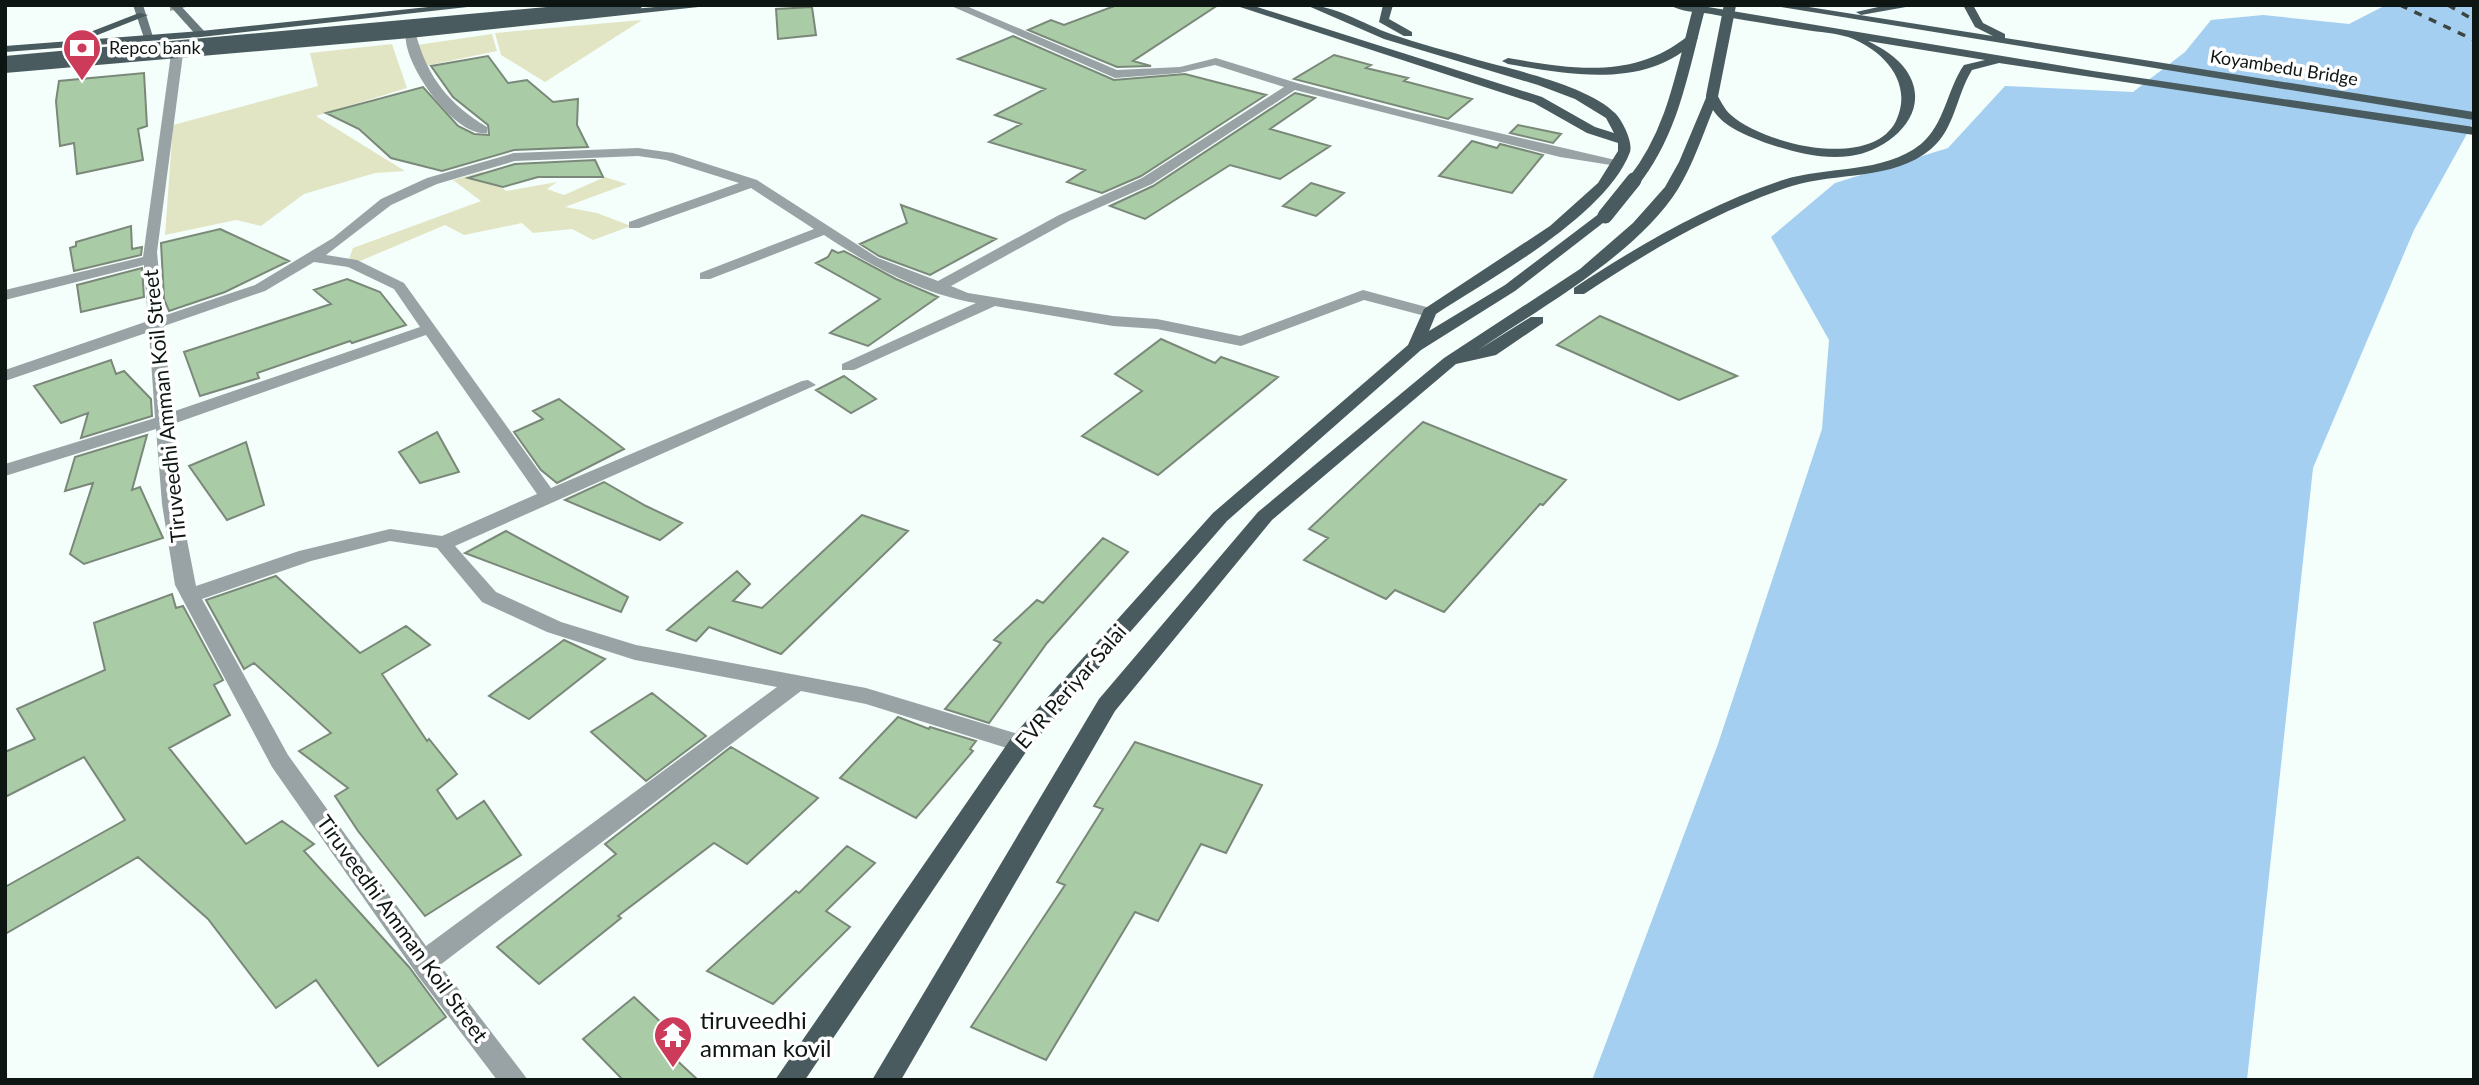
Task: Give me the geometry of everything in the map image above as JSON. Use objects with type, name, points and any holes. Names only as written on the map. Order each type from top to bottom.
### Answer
[{"type":"main road","points":[[32,47],[201,34],[430,8],[480,5]]},
{"type":"main road","points":[[538,23],[548,5]]},
{"type":"main road","points":[[5,52],[560,5]]},
{"type":"main road","points":[[5,62],[636,5]]},
{"type":"main road","points":[[5,70],[410,35],[712,5]]},
{"type":"main road","points":[[1240,5],[1538,100],[1584,126],[1624,141]]},
{"type":"main road","points":[[1311,5],[1388,37],[1542,82],[1579,96],[1611,116],[1624,141],[1624,151],[1603,185],[1555,229],[1429,312],[1415,347]]},
{"type":"main road","points":[[1388,5],[1383,20],[1408,34],[1500,60],[1552,68],[1608,71],[1638,68],[1662,60],[1682,49],[1692,38]]},
{"type":"main road","points":[[1675,5],[2020,62]]},
{"type":"main road","name":"EVR Periyar Salai","points":[[789,1080],[1020,743],[1220,517],[1415,347],[1548,262],[1605,216],[1653,157],[1670,121],[1700,5]]},
{"type":"main road","points":[[1450,361],[1585,272],[1638,226],[1671,189],[1686,162],[1712,96],[1730,5]]},
{"type":"main road","points":[[1774,5],[2034,46]]},
{"type":"main road","points":[[1813,12],[1867,12],[1912,5]]},
{"type":"main road","points":[[1968,5],[1979,25],[1996,35],[2034,46]]},
{"type":"main road","points":[[174,7],[201,34]]},
{"type":"main road","points":[[5,52],[89,35],[140,10],[150,38]]},
{"type":"main road","points":[[1712,96],[1715,106],[1728,121],[1785,145],[1852,152],[1894,134],[1904,114],[1908,91],[1902,72],[1876,50],[1858,40],[1818,27]]},
{"type":"main road","name":"Koyambedu Bridge","points":[[2034,46],[2474,116]]},
{"type":"main road","points":[[1450,361],[1490,352],[1649,244],[1694,220],[1802,179],[1886,166],[1922,148],[1937,135],[1957,83],[1968,67],[1988,62],[2020,62]]},
{"type":"main road","name":"Koyambedu Bridge","points":[[2020,62],[2474,131]]},
{"type":"main road","name":"EVR Periyar Salai","points":[[886,1080],[1107,705],[1265,516],[1450,361]]},
{"type":"street","points":[[174,7],[189,5]]},
{"type":"street","points":[[954,5],[1115,74],[1180,70],[1216,61],[1293,86],[1560,153],[1617,163]]},
{"type":"street","points":[[410,35],[417,64],[439,100],[483,130]]},
{"type":"street","name":"Tiruveedhi Amman Koil Street","points":[[177,54],[151,259],[173,514],[185,585],[280,761],[424,962],[513,1080]]},
{"type":"street","points":[[939,287],[1064,218],[1147,181],[1293,86]]},
{"type":"street","points":[[5,376],[260,288],[338,241],[387,202],[432,181],[514,157],[638,152],[668,156],[752,183],[873,261],[965,297],[992,302],[1113,321],[1157,324],[1241,341],[1363,295],[1429,312]]},
{"type":"street","points":[[635,225],[752,183]]},
{"type":"street","points":[[705,276],[825,230]]},
{"type":"street","points":[[312,257],[352,263],[399,286],[549,498]]},
{"type":"street","points":[[5,295],[151,259]]},
{"type":"street","points":[[848,367],[992,302]]},
{"type":"street","points":[[5,470],[164,421],[428,329]]},
{"type":"street","points":[[192,595],[306,556],[390,535],[444,543],[631,459],[808,385]]},
{"type":"street","points":[[444,543],[450,554],[489,597],[554,627],[635,652],[866,696],[1020,743]]},
{"type":"street","points":[[424,962],[797,683]]},
{"type":"green space","points":[[642,20],[545,82],[501,55],[495,33]]},
{"type":"green space","points":[[492,34],[497,51],[425,66],[417,45]]},
{"type":"green space","points":[[392,44],[407,88],[316,116],[405,171],[375,173],[304,194],[261,226],[236,220],[165,235],[173,125],[318,86],[310,53]]},
{"type":"green space","points":[[482,172],[506,191],[557,182],[547,189],[564,195],[605,177],[627,184],[565,207],[597,213],[631,226],[593,240],[572,229],[533,233],[522,223],[464,235],[445,225],[346,267],[353,248],[481,201],[453,180]]},
{"type":"water","points":[[2386,5],[2474,5],[2474,121],[2414,230],[2313,468],[2247,1080],[1592,1080],[1718,744],[1822,429],[1829,340],[1771,237],[1835,183],[1948,148],[2005,86],[2133,92],[2185,52],[2211,20],[2263,15],[2349,24]]},
{"type":"building","points":[[1117,5],[1218,5],[1133,61],[1151,66],[1117,67],[1028,30],[1051,20],[1064,25]]},
{"type":"building","points":[[812,7],[816,35],[778,39],[776,9]]},
{"type":"building","points":[[1013,36],[1114,80],[1185,74],[1266,95],[1141,176],[1102,193],[1067,182],[1085,170],[989,142],[1021,124],[995,115],[1045,89],[958,59]]},
{"type":"building","points":[[1334,55],[1371,65],[1366,68],[1408,78],[1404,81],[1472,99],[1448,119],[1294,79]]},
{"type":"building","points":[[488,56],[508,83],[527,80],[553,102],[578,99],[577,125],[588,147],[514,150],[442,171],[391,158],[359,129],[326,113],[423,87],[458,126],[474,134],[489,135],[488,125],[453,97],[431,66]]},
{"type":"building","points":[[144,73],[147,126],[138,129],[143,160],[77,174],[74,143],[60,146],[56,101],[59,81]]},
{"type":"building","points":[[1295,93],[1315,98],[1270,129],[1330,146],[1280,179],[1230,165],[1145,219],[1110,206],[1153,186]]},
{"type":"building","points":[[1518,125],[1561,134],[1553,143],[1510,133]]},
{"type":"building","points":[[1472,141],[1497,148],[1500,144],[1543,155],[1512,193],[1439,176]]},
{"type":"building","points":[[595,160],[603,177],[538,177],[503,187],[468,178],[515,164]]},
{"type":"building","points":[[1311,183],[1344,193],[1316,216],[1283,206]]},
{"type":"building","points":[[901,205],[996,239],[930,275],[879,256],[860,244],[907,223]]},
{"type":"building","points":[[131,226],[132,249],[142,247],[141,255],[74,271],[70,248],[76,246],[76,242]]},
{"type":"building","points":[[220,229],[289,261],[225,292],[169,311],[164,299],[161,243]]},
{"type":"building","points":[[832,250],[838,253],[844,251],[896,279],[938,297],[868,346],[830,333],[880,299],[816,263],[828,257]]},
{"type":"building","points":[[142,268],[144,297],[81,312],[77,285]]},
{"type":"building","points":[[347,279],[380,292],[406,325],[257,373],[259,378],[200,396],[184,352],[331,304],[314,290]]},
{"type":"building","points":[[1600,316],[1737,376],[1679,400],[1557,345]]},
{"type":"building","points":[[1161,339],[1215,363],[1221,357],[1278,377],[1158,475],[1082,436],[1142,391],[1115,374]]},
{"type":"building","points":[[111,360],[116,374],[124,371],[151,399],[152,416],[81,438],[88,413],[61,423],[34,386]]},
{"type":"building","points":[[844,376],[876,399],[851,413],[816,390]]},
{"type":"building","points":[[559,399],[624,449],[557,483],[541,470],[514,432],[543,419],[533,411]]},
{"type":"building","points":[[1423,422],[1566,480],[1543,505],[1540,504],[1444,612],[1395,590],[1386,599],[1304,560],[1328,538],[1309,529]]},
{"type":"building","points":[[437,432],[459,472],[420,483],[399,452]]},
{"type":"building","points":[[147,435],[132,490],[140,487],[163,538],[84,564],[70,554],[93,483],[65,491],[75,457]]},
{"type":"building","points":[[246,442],[264,505],[227,520],[189,466]]},
{"type":"building","points":[[604,482],[682,523],[660,540],[565,500]]},
{"type":"building","points":[[862,515],[908,531],[781,654],[709,627],[696,641],[667,630],[737,571],[750,584],[733,601],[762,608]]},
{"type":"building","points":[[506,531],[628,597],[621,612],[465,553]]},
{"type":"building","points":[[1103,538],[1128,552],[1047,643],[989,723],[945,709],[1001,643],[994,640],[1037,600],[1043,603]]},
{"type":"building","points":[[276,576],[360,653],[406,626],[430,645],[382,674],[427,741],[429,739],[457,774],[437,790],[457,819],[484,801],[521,855],[425,916],[358,831],[335,796],[348,788],[299,751],[331,733],[254,663],[244,669],[206,600]]},
{"type":"building","points":[[172,594],[176,608],[183,606],[223,680],[214,685],[230,715],[169,748],[246,844],[282,821],[314,844],[304,851],[409,967],[446,1017],[378,1066],[316,980],[276,1008],[208,919],[138,857],[5,934],[5,887],[125,820],[84,757],[5,797],[5,752],[35,739],[17,709],[105,670],[94,623]]},
{"type":"building","points":[[564,640],[605,659],[529,719],[489,696]]},
{"type":"building","points":[[652,693],[706,736],[646,781],[591,732]]},
{"type":"building","points":[[898,717],[929,729],[930,727],[976,741],[970,749],[973,751],[916,818],[840,778]]},
{"type":"building","points":[[1135,742],[1262,785],[1226,853],[1201,844],[1158,921],[1135,912],[1046,1060],[971,1027],[1065,885],[1057,882],[1103,809],[1094,806]]},
{"type":"building","points":[[731,747],[818,798],[747,864],[714,843],[618,916],[621,918],[539,984],[497,947],[616,854],[605,844]]},
{"type":"building","points":[[847,846],[875,863],[826,911],[850,927],[773,1004],[707,971],[796,891],[799,893]]},
{"type":"building","points":[[634,997],[684,1044],[671,1055],[698,1080],[623,1080],[583,1039]]},
{"type":"railway","points":[[2400,5],[2474,40]]},
{"type":"railway","points":[[2448,5],[2474,20]]},
{"type":"place","name":"Repco bank","points":[[82,82]]},
{"type":"place","name":"tiruveedhi amman kovil","points":[[673,1069]]}]
